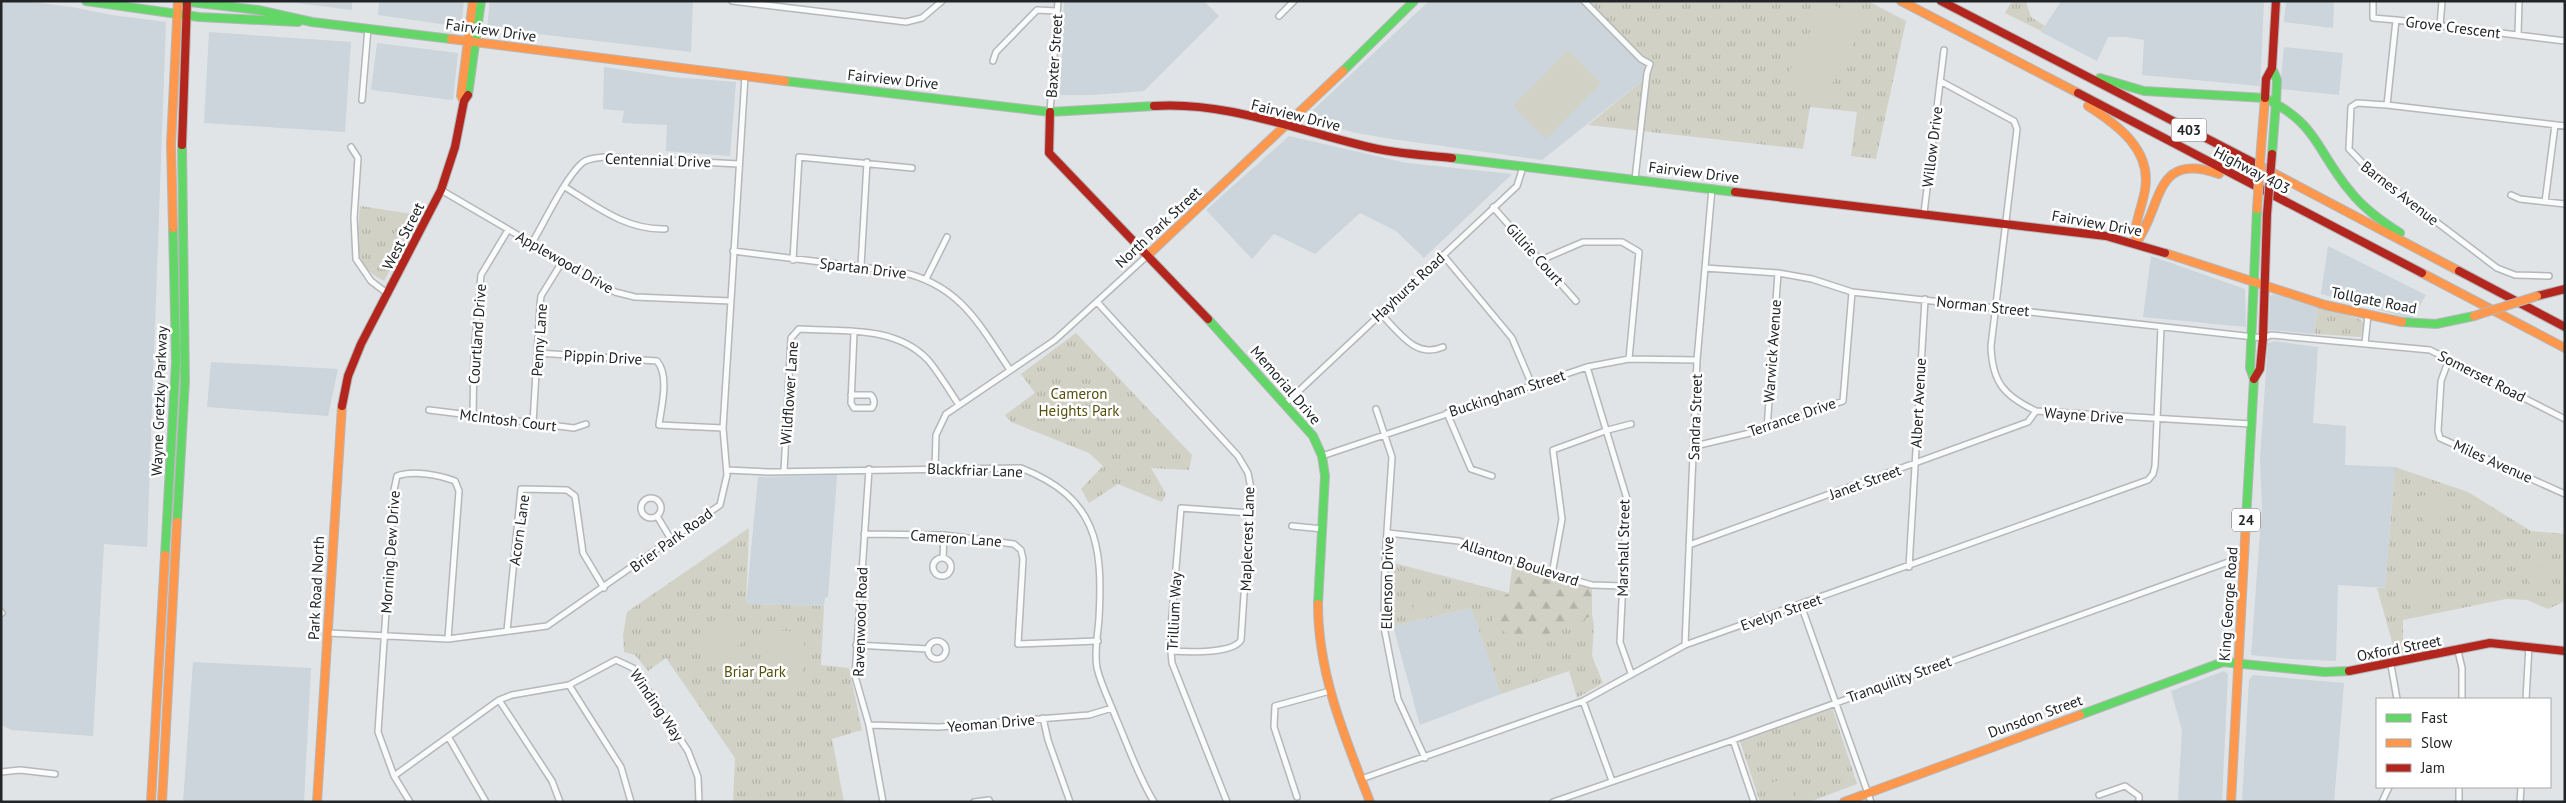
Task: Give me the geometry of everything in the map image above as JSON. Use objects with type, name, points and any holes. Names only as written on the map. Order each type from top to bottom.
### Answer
[{"type":"main road","points":[[86,1],[187,15],[263,22],[312,22]]},
{"type":"main road","points":[[183,1],[242,8],[312,22]]},
{"type":"main road","name":"Wayne Gretzky Parkway","points":[[151,802],[176,360],[171,144],[177,14],[183,1]]},
{"type":"main road","name":"Wayne Gretzky Parkway","points":[[162,802],[185,381],[182,132],[187,15],[183,1]]},
{"type":"main road","points":[[242,8],[251,1]]},
{"type":"main road","name":"West Street","points":[[464,101],[461,96],[473,1]]},
{"type":"main road","name":"West Street","points":[[348,376],[365,337],[441,190],[455,146],[464,101],[468,97],[477,42],[481,1]]},
{"type":"main road","name":"North Park Street","points":[[1148,255],[1286,127],[1316,94],[1414,1]]},
{"type":"main road","name":"Highway 403","points":[[1901,1],[2565,348]]},
{"type":"main road","name":"Highway 403","points":[[1941,1],[2565,326]]},
{"type":"main road","name":"King George Road","points":[[2231,802],[2254,379],[2250,368],[2257,209],[2266,79],[2272,68],[2276,1]]},
{"type":"main road","name":"Fairview Drive","points":[[312,22],[1050,112],[1178,104],[1228,111],[1375,149],[1924,212],[2106,236],[2136,243],[2266,286]]},
{"type":"main road","points":[[2044,55],[2110,82],[2144,91],[2265,98],[2276,102],[2296,114],[2310,128],[2347,188],[2364,206],[2437,260]]},
{"type":"main road","points":[[2015,61],[2096,111],[2132,140],[2144,158],[2147,170],[2146,188],[2133,231],[2136,243]]},
{"type":"main road","name":"King George Road","points":[[2254,379],[2260,368],[2263,338],[2268,214],[2277,80],[2272,68]]},
{"type":"main road","name":"Memorial Drive","points":[[1050,112],[1049,153],[1148,255],[1313,436],[1322,456],[1326,476],[1319,633],[1331,691],[1344,739],[1370,802]]},
{"type":"main road","points":[[2136,243],[2144,234],[2157,194],[2164,180],[2175,172],[2190,167],[2208,169],[2255,187]]},
{"type":"main road","name":"Tollgate Road","points":[[2266,286],[2318,303],[2415,324],[2445,323],[2565,289]]},
{"type":"main road","name":"Park Road North","points":[[317,802],[341,411],[348,376]]},
{"type":"main road","name":"Oxford Street","points":[[2238,662],[2324,672],[2359,671],[2490,643],[2565,651]]},
{"type":"main road","name":"Dunsdon Street","points":[[1844,802],[2214,665],[2238,662]]},
{"type":"street","points":[[732,1],[906,22],[922,18],[942,1]]},
{"type":"street","name":"Baxter Street","points":[[1050,112],[1058,1]]},
{"type":"street","points":[[1279,16],[1294,1]]},
{"type":"street","points":[[1584,1],[1641,59],[1650,64],[1646,73],[1634,179]]},
{"type":"street","points":[[2373,1],[2373,18],[2396,20]]},
{"type":"street","points":[[2440,26],[2442,1]]},
{"type":"street","points":[[2518,35],[2519,1]]},
{"type":"street","points":[[993,61],[996,52],[1037,10],[1057,11]]},
{"type":"street","name":"Grove Crescent","points":[[2387,105],[2396,20],[2565,41]]},
{"type":"street","points":[[362,100],[368,28]]},
{"type":"street","name":"Willow Drive","points":[[1924,212],[1944,50]]},
{"type":"street","name":"Brier Park Road","points":[[328,633],[448,638],[547,626],[672,541],[720,505],[727,470],[724,428],[733,251],[745,76]]},
{"type":"street","name":"Willow Drive","points":[[1940,82],[2014,121],[2017,129],[2006,223]]},
{"type":"street","name":"Barnes Avenue","points":[[2549,276],[2515,275],[2497,268],[2372,173],[2348,149],[2351,107],[2357,103],[2387,105],[2565,126]]},
{"type":"street","points":[[2545,202],[2556,125]]},
{"type":"street","points":[[351,147],[358,158],[354,218],[356,259],[370,281],[388,294]]},
{"type":"street","name":"Centennial Drive","points":[[532,243],[566,187],[582,164],[590,159],[604,157],[739,164]]},
{"type":"street","points":[[793,260],[799,157],[868,162],[912,168]]},
{"type":"street","points":[[861,266],[868,162]]},
{"type":"street","name":"Hayhurst Road","points":[[1285,404],[1517,186],[1523,167]]},
{"type":"street","points":[[566,187],[630,225],[651,230],[665,229]]},
{"type":"street","name":"Sandra Street","points":[[1685,645],[1695,446],[1697,360],[1712,188]]},
{"type":"street","name":"Applewood Drive","points":[[441,190],[595,282],[624,294],[731,301]]},
{"type":"street","points":[[2511,195],[2520,199],[2565,204]]},
{"type":"street","name":"Gillrie Court","points":[[1493,207],[1576,302]]},
{"type":"street","name":"Wayne Drive","points":[[2006,223],[1992,346],[1992,363],[1997,379],[2006,392],[2020,404],[2036,411],[2156,420],[2251,424]]},
{"type":"street","name":"Courtland Drive","points":[[473,416],[474,353],[481,275],[508,230]]},
{"type":"street","points":[[926,279],[947,237]]},
{"type":"street","points":[[1541,260],[1583,242],[1622,242],[1638,252],[1629,359]]},
{"type":"street","name":"Spartan Drive","points":[[733,251],[793,260],[861,266],[901,272],[926,279],[966,306],[1010,370]]},
{"type":"street","name":"North Park Street","points":[[935,468],[936,435],[946,414],[1055,340],[1148,255]]},
{"type":"street","points":[[1443,255],[1512,338],[1532,385]]},
{"type":"street","name":"Penny Lane","points":[[533,423],[541,296],[562,262]]},
{"type":"street","name":"Norman Street","points":[[1705,268],[1778,273],[1812,279],[1852,292],[1997,306],[2263,338]]},
{"type":"street","name":"Warwick Avenue","points":[[1767,429],[1778,273]]},
{"type":"street","name":"Terrance Drive","points":[[1695,446],[1767,429],[1843,401],[1852,292]]},
{"type":"street","name":"Albert Avenue","points":[[1909,567],[1925,299]]},
{"type":"street","name":"Maplecrest Lane","points":[[1097,302],[1241,461],[1249,478],[1250,512],[1242,634],[1238,644],[1228,649],[1171,652]]},
{"type":"street","points":[[1380,313],[1417,349],[1432,352],[1443,347]]},
{"type":"street","points":[[2364,343],[2368,315]]},
{"type":"street","name":"Evelyn Street","points":[[1361,779],[1583,701],[1685,645],[1909,567],[2148,480],[2153,474],[2155,466],[2161,327]]},
{"type":"street","name":"Wildflower Lane","points":[[784,471],[793,334],[799,329],[887,336],[909,344],[928,361],[959,405]]},
{"type":"street","points":[[851,395],[871,395],[874,399],[874,406],[872,408],[854,408],[851,403],[851,395],[854,333]]},
{"type":"street","name":"Somerset Road","points":[[2263,338],[2271,335],[2430,350],[2565,419]]},
{"type":"street","name":"Pippin Drive","points":[[538,353],[657,361],[661,365],[664,379],[659,425],[724,428]]},
{"type":"street","name":"Buckingham Street","points":[[1322,456],[1587,367],[1629,359],[1697,360]]},
{"type":"street","name":"Miles Avenue","points":[[2449,359],[2441,381],[2438,431],[2440,438],[2565,494]]},
{"type":"street","name":"Marshall Street","points":[[1587,367],[1608,430],[1626,499],[1620,642],[1631,673]]},
{"type":"street","name":"Ellenson Drive","points":[[1376,409],[1392,456],[1388,533],[1384,560],[1384,628],[1398,698],[1425,758]]},
{"type":"street","name":"McIntosh Court","points":[[429,410],[574,428],[586,424]]},
{"type":"street","name":"Janet Street","points":[[1689,545],[2028,422],[2036,411]]},
{"type":"street","points":[[1447,413],[1471,469],[1492,476]]},
{"type":"street","points":[[1552,574],[1562,519],[1553,450],[1608,430],[1631,424]]},
{"type":"street","name":"Blackfriar Lane","points":[[727,470],[1021,468],[1044,478],[1069,496],[1092,526],[1100,555],[1101,584],[1097,667],[1146,790],[1154,802]]},
{"type":"street","name":"Ravenwood Road","points":[[869,469],[856,645],[856,676],[869,725],[883,802]]},
{"type":"street","name":"Morning Dew Drive","points":[[383,636],[394,490],[397,476],[404,473],[445,477],[455,481],[459,491],[448,638]]},
{"type":"street","name":"Acorn Lane","points":[[507,632],[521,489],[567,490],[575,496],[583,553],[604,588]]},
{"type":"street","name":"Trillium Way","points":[[1227,802],[1172,663],[1170,640],[1181,508],[1250,512]]},
{"type":"street","points":[[656,516],[672,541]]},
{"type":"street","points":[[1292,526],[1324,529]]},
{"type":"street","name":"Allanton Boulevard","points":[[1388,533],[1459,540],[1552,574],[1592,585],[1623,586]]},
{"type":"street","name":"Cameron Lane","points":[[864,534],[944,535],[1010,542],[1022,550],[1023,559],[1018,644],[1098,641]]},
{"type":"street","points":[[943,558],[944,535]]},
{"type":"street","name":"Tranquility Street","points":[[1553,802],[1733,740],[2245,556]]},
{"type":"street","points":[[1801,605],[1871,802]]},
{"type":"street","points":[[383,636],[378,732],[394,776],[410,802]]},
{"type":"street","points":[[856,645],[928,649]]},
{"type":"street","points":[[2526,698],[2529,646]]},
{"type":"street","points":[[2458,651],[2462,668],[2462,698]]},
{"type":"street","name":"Winding Way","points":[[394,776],[499,700],[512,695],[569,685],[613,660],[621,660],[632,668],[688,751],[698,777],[699,802]]},
{"type":"street","points":[[2391,664],[2397,698]]},
{"type":"street","points":[[569,685],[621,768],[631,802]]},
{"type":"street","points":[[1297,797],[1274,727],[1275,706],[1331,691]]},
{"type":"street","points":[[499,700],[552,781],[560,802]]},
{"type":"street","points":[[1583,701],[1612,781]]},
{"type":"street","name":"Yeoman Drive","points":[[869,725],[939,727],[1089,715],[1112,708]]},
{"type":"street","points":[[1043,718],[1048,740],[1070,802]]},
{"type":"street","points":[[449,738],[486,802]]},
{"type":"street","points":[[1733,740],[1754,802]]},
{"type":"street","points":[[1,772],[20,770],[55,774]]},
{"type":"street","points":[[2099,796],[2125,786],[2139,796],[2139,802]]},
{"type":"street","points":[[2382,802],[2388,788]]},
{"type":"street","points":[[2459,788],[2459,802]]},
{"type":"street","points":[[2520,802],[2521,788]]},
{"type":"street","points":[[974,802],[989,800],[990,802]]},
{"type":"shaded area","points":[[1,1],[25,1],[166,22],[147,547],[104,544],[93,736],[11,730],[1,725]]},
{"type":"shaded area","points":[[281,1],[352,1],[352,10]]},
{"type":"shaded area","points":[[379,1],[464,1],[461,27],[378,15]]},
{"type":"shaded area","points":[[490,1],[693,1],[691,52],[487,28]]},
{"type":"shaded area","points":[[1064,1],[1204,1],[1219,16],[1144,91],[1092,95],[1060,95]]},
{"type":"shaded area","points":[[1429,1],[1590,1],[1639,55],[1649,75],[1542,160],[1356,133],[1314,121],[1313,110]]},
{"type":"shaded area","points":[[2061,1],[2264,1],[2260,86],[2142,75],[2144,40],[2126,37],[2108,37],[2097,61],[2041,32]]},
{"type":"shaded area","points":[[2286,1],[2334,1],[2333,28],[2284,22]]},
{"type":"shaded area","points":[[209,32],[351,42],[345,132],[204,123]]},
{"type":"shaded area","points":[[377,43],[458,53],[453,100],[371,90]]},
{"type":"shaded area","points":[[2284,47],[2343,53],[2339,95],[2280,89]]},
{"type":"shaded area","points":[[604,67],[672,77],[736,82],[730,156],[666,151],[667,125],[622,123],[624,111],[603,109]]},
{"type":"shaded area","points":[[1289,136],[1407,163],[1512,174],[1424,258],[1396,231],[1360,213],[1315,254],[1274,234],[1252,259],[1206,210]]},
{"type":"shaded area","points":[[2328,246],[2426,295],[2412,319],[2321,294]]},
{"type":"shaded area","points":[[2151,256],[2245,289],[2246,327],[2143,317]]},
{"type":"shaded area","points":[[2273,294],[2318,307],[2314,331],[2316,334],[2269,330],[2270,296]]},
{"type":"shaded area","points":[[2274,341],[2318,347],[2313,423],[2346,426],[2345,465],[2395,467],[2385,588],[2338,585],[2336,661],[2251,655],[2262,506],[2260,458],[2268,343]]},
{"type":"shaded area","points":[[211,362],[338,369],[328,416],[207,407]]},
{"type":"shaded area","points":[[837,475],[828,597],[825,598],[824,606],[746,604],[758,477]]},
{"type":"shaded area","points":[[1471,608],[1501,694],[1420,725],[1393,626]]},
{"type":"shaded area","points":[[193,662],[311,668],[304,802],[183,802]]},
{"type":"shaded area","points":[[2224,671],[2228,674],[2222,802],[2178,802],[2182,730],[2171,691]]},
{"type":"shaded area","points":[[2253,675],[2344,683],[2334,802],[2242,802],[2249,680]]},
{"type":"green space","points":[[1590,1],[1868,1],[1906,21],[1876,159],[1851,156],[1857,112],[1810,107],[1803,149],[1588,125],[1649,75],[1639,55]]},
{"type":"green space","points":[[1826,1],[1865,21],[1822,103],[1783,83]]},
{"type":"green space","points":[[2012,1],[2026,2],[2031,17],[2045,26],[2041,31],[2005,13]]},
{"type":"green space","points":[[1568,50],[1601,83],[1546,139],[1513,106]]},
{"type":"green space","points":[[360,206],[419,215],[384,281],[373,274],[360,258],[357,240]]},
{"type":"green space","points":[[2318,307],[2360,319],[2364,324],[2361,337],[2316,334],[2314,331]]},
{"type":"green space","name":"Cameron Heights Park","points":[[1076,333],[1192,455],[1189,470],[1151,468],[1166,494],[1162,502],[1118,484],[1089,503],[1081,489],[1103,466],[1089,453],[1011,422],[1005,415],[1035,393],[1021,374]]},
{"type":"green space","points":[[2395,467],[2468,492],[2531,531],[2565,534],[2565,601],[2548,609],[2527,600],[2506,599],[2403,620],[2403,654],[2396,656],[2377,588],[2385,588]]},
{"type":"green space","points":[[2423,495],[2438,500],[2443,505],[2439,520],[2426,522],[2421,516],[2418,510],[2420,496]]},
{"type":"green space","name":"Briar Park","points":[[749,528],[746,604],[824,606],[821,665],[849,668],[862,730],[832,739],[844,802],[733,802],[735,758],[666,658],[648,671],[635,655],[624,652],[623,635],[627,612]]},
{"type":"green space","points":[[1513,562],[1592,615],[1594,625],[1592,656],[1603,683],[1577,698],[1569,671],[1501,694],[1471,608],[1393,626],[1394,563],[1509,593]]},
{"type":"green space","points":[[1513,562],[1592,585],[1592,615],[1568,627],[1540,636],[1513,636],[1502,630],[1492,620],[1502,597],[1509,593]]},
{"type":"green space","points":[[2542,566],[2548,568],[2553,584],[2550,590],[2533,593],[2529,583],[2530,575],[2533,569]]},
{"type":"green space","points":[[2414,581],[2428,585],[2431,593],[2426,603],[2412,607],[2405,603],[2407,585]]},
{"type":"green space","points":[[1442,597],[1444,612],[1414,615],[1413,600]]},
{"type":"green space","points":[[722,610],[750,631],[721,669],[693,649]]},
{"type":"green space","points":[[765,630],[805,632],[802,690],[762,688]]},
{"type":"green space","points":[[1832,707],[1857,784],[1809,802],[1760,802],[1739,738]]},
{"type":"green space","points":[[1783,779],[1794,787],[1794,799],[1791,802],[1771,802],[1767,789],[1771,783]]},
{"type":"traffic: fast","points":[[86,1],[199,17],[298,22]]},
{"type":"traffic: fast","points":[[181,1],[258,10],[312,22],[451,39]]},
{"type":"traffic: fast","points":[[468,95],[481,1]]},
{"type":"traffic: fast","points":[[1343,71],[1414,1]]},
{"type":"traffic: fast","points":[[2272,68],[2277,80],[2276,102]]},
{"type":"traffic: fast","points":[[2100,78],[2144,91],[2265,98],[2296,118],[2315,139],[2355,197],[2373,214],[2400,233]]},
{"type":"traffic: fast","points":[[785,81],[1050,112],[1154,106]]},
{"type":"traffic: fast","points":[[2272,154],[2276,102]]},
{"type":"traffic: fast","points":[[177,522],[185,381],[182,145]]},
{"type":"traffic: fast","points":[[1452,158],[1735,192]]},
{"type":"traffic: fast","points":[[2246,520],[2254,379],[2250,368],[2257,209]]},
{"type":"traffic: fast","points":[[165,555],[176,361],[173,228]]},
{"type":"traffic: fast","points":[[2402,322],[2436,324],[2474,316]]},
{"type":"traffic: fast","points":[[1208,319],[1313,436],[1322,456],[1325,476],[1318,604]]},
{"type":"traffic: fast","points":[[2080,715],[2223,662],[2324,672],[2349,671]]},
{"type":"traffic: slow","points":[[173,228],[171,144],[178,1]]},
{"type":"traffic: slow","points":[[464,101],[461,96],[473,1]]},
{"type":"traffic: slow","points":[[1901,1],[2078,93]]},
{"type":"traffic: slow","points":[[451,39],[785,81]]},
{"type":"traffic: slow","points":[[1148,255],[1343,71]]},
{"type":"traffic: slow","points":[[2261,148],[2265,98]]},
{"type":"traffic: slow","points":[[2088,106],[2121,130],[2138,151],[2143,163],[2146,176],[2145,190],[2137,223],[2136,243]]},
{"type":"traffic: slow","points":[[2257,209],[2261,148]]},
{"type":"traffic: slow","points":[[2260,166],[2459,271]]},
{"type":"traffic: slow","points":[[2136,243],[2145,229],[2163,186],[2171,176],[2182,170],[2198,169],[2219,174]]},
{"type":"traffic: slow","points":[[2165,253],[2325,305],[2402,322]]},
{"type":"traffic: slow","points":[[2422,273],[2565,348]]},
{"type":"traffic: slow","points":[[2474,316],[2537,296]]},
{"type":"traffic: slow","points":[[317,802],[342,406]]},
{"type":"traffic: slow","points":[[2231,802],[2246,520]]},
{"type":"traffic: slow","points":[[162,802],[177,522]]},
{"type":"traffic: slow","points":[[151,802],[165,555]]},
{"type":"traffic: slow","points":[[1318,604],[1319,630],[1328,681],[1343,730],[1370,802]]},
{"type":"traffic: slow","points":[[1844,802],[2080,715]]},
{"type":"traffic: jam","points":[[182,145],[187,1]]},
{"type":"traffic: jam","points":[[1941,1],[2260,166]]},
{"type":"traffic: jam","points":[[2265,98],[2266,79],[2272,68],[2276,1]]},
{"type":"traffic: jam","points":[[2078,93],[2422,273]]},
{"type":"traffic: jam","points":[[342,406],[348,376],[361,344],[441,190],[455,147],[464,101],[468,95]]},
{"type":"traffic: jam","points":[[1154,106],[1209,108],[1264,119],[1383,150],[1452,158]]},
{"type":"traffic: jam","points":[[1050,112],[1049,153],[1208,319]]},
{"type":"traffic: jam","points":[[2267,214],[2272,154]]},
{"type":"traffic: jam","points":[[1735,192],[2106,236],[2165,253]]},
{"type":"traffic: jam","points":[[2254,379],[2260,369],[2263,338],[2267,214]]},
{"type":"traffic: jam","points":[[2459,271],[2565,327]]},
{"type":"traffic: jam","points":[[2537,296],[2565,289]]},
{"type":"traffic: jam","points":[[2349,671],[2490,643],[2565,651]]}]
